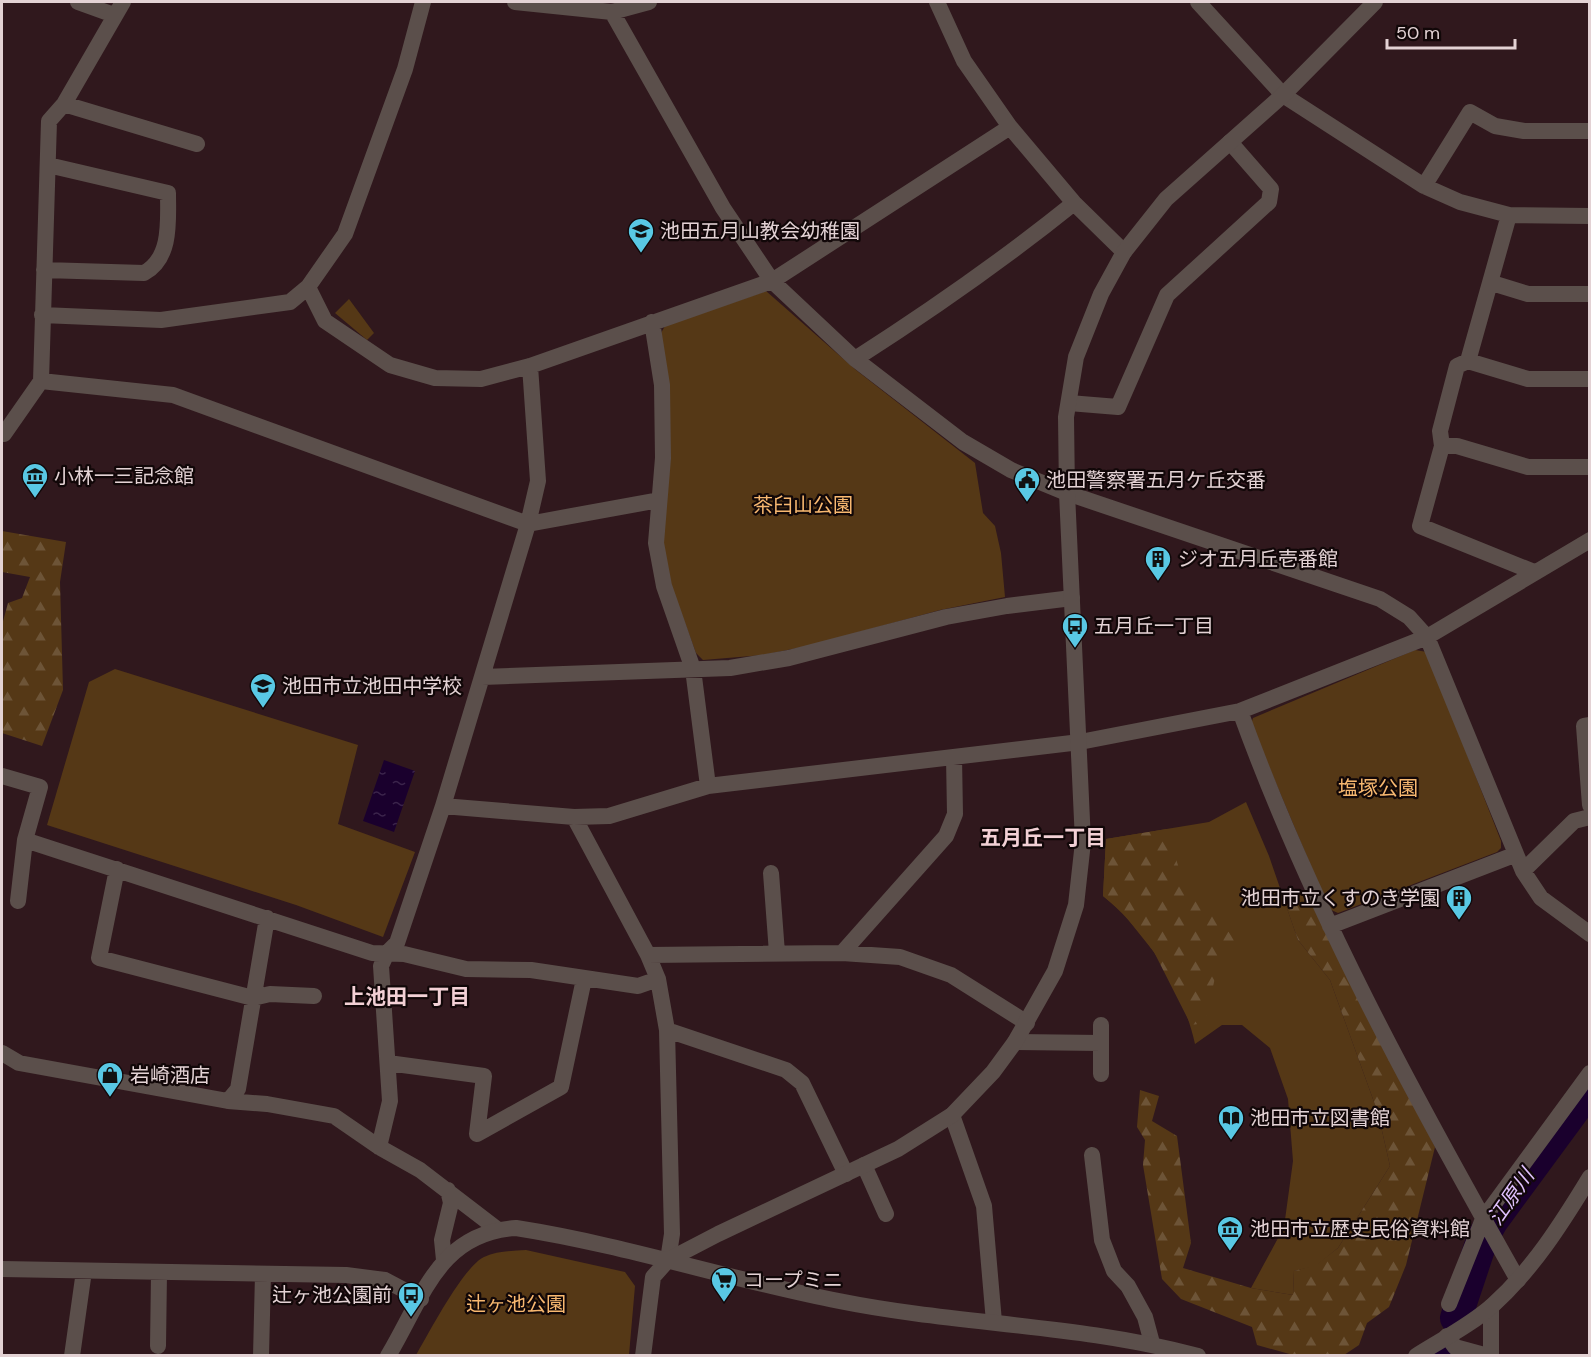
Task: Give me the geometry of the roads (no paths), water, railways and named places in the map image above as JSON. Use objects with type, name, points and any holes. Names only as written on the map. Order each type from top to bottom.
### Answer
[{"type":"street","points":[[2,434],[40,381],[50,121],[64,104],[119,8],[78,2]]},
{"type":"street","points":[[42,315],[161,320],[290,302],[309,287],[345,234],[405,69],[423,2]]},
{"type":"street","points":[[515,2],[612,12],[648,2]]},
{"type":"street","points":[[937,2],[964,61],[1010,127],[1074,203],[1124,252]]},
{"type":"street","points":[[1198,2],[1283,95],[1424,186],[1460,202],[1509,214],[1590,216]]},
{"type":"street","points":[[643,1356],[653,1277],[668,1260],[898,1149],[952,1115],[993,1072],[1027,1023],[1055,971],[1076,905],[1083,842],[1080,742],[1066,492],[1069,404],[1076,357],[1101,294],[1124,252],[1166,199],[1283,95],[1375,2]]},
{"type":"street","points":[[612,12],[723,208],[772,280],[855,358],[963,442],[1011,470],[1066,492],[1380,599],[1409,617],[1427,637],[1514,855],[1523,871],[1541,898],[1590,934]]},
{"type":"street","points":[[64,104],[197,144]]},
{"type":"street","points":[[1424,186],[1470,112],[1495,126],[1524,131],[1590,131]]},
{"type":"street","points":[[309,287],[325,321],[390,365],[435,378],[481,379],[530,366],[772,280],[1010,127]]},
{"type":"street","points":[[1069,404],[1118,407],[1167,295],[1269,202],[1271,189],[1230,142]]},
{"type":"street","points":[[44,270],[144,273],[156,267],[168,235],[168,193],[48,165]]},
{"type":"street","points":[[855,358],[946,301],[1074,203]]},
{"type":"street","points":[[1468,361],[1492,283],[1509,214]]},
{"type":"street","points":[[1492,283],[1528,294],[1590,294]]},
{"type":"street","points":[[652,322],[662,385],[663,458],[656,543],[664,586],[693,669],[708,786]]},
{"type":"street","points":[[1534,572],[1420,525],[1442,446],[1440,431],[1457,366],[1468,361],[1528,379],[1590,379]]},
{"type":"street","points":[[379,1147],[390,1101],[381,966],[387,953],[397,944],[443,806],[528,524],[538,481],[530,366]]},
{"type":"street","points":[[40,381],[173,395],[528,524],[659,500]]},
{"type":"street","points":[[1442,446],[1457,446],[1528,467],[1590,467]]},
{"type":"street","points":[[443,806],[574,817],[609,816],[708,786],[1080,742],[1240,711],[1427,637],[1590,540]]},
{"type":"street","points":[[482,677],[730,668],[789,658],[946,617],[1072,598]]},
{"type":"street","points":[[1240,711],[1270,795],[1330,926],[1417,1101],[1518,1280]]},
{"type":"street","points":[[1590,725],[1584,726],[1590,805]]},
{"type":"street","points":[[842,952],[946,836],[955,814],[954,757]]},
{"type":"street","points":[[2,776],[40,787],[25,840],[18,901]]},
{"type":"street","points":[[574,817],[648,955],[658,979],[668,1030],[672,1234],[668,1260]]},
{"type":"street","points":[[1523,871],[1574,821],[1590,817]]},
{"type":"street","points":[[25,840],[372,953],[404,954],[466,969],[531,970],[638,986],[658,979]]},
{"type":"street","points":[[1330,926],[1514,855]]},
{"type":"street","points":[[117,869],[99,958],[253,998],[270,994],[314,996]]},
{"type":"street","points":[[771,873],[777,953]]},
{"type":"street","points":[[228,1101],[238,1089],[267,918]]},
{"type":"street","points":[[648,955],[842,952],[900,957],[951,975],[1027,1023]]},
{"type":"street","points":[[388,1063],[483,1076],[477,1134],[561,1087],[584,979]]},
{"type":"street","points":[[1101,1024],[1101,1074]]},
{"type":"street","points":[[668,1030],[786,1070],[802,1083],[846,1174]]},
{"type":"street","points":[[1015,1042],[1101,1043]]},
{"type":"street","points":[[2,1053],[19,1063],[228,1101],[267,1104],[334,1116],[379,1147],[420,1170],[448,1190],[477,1216],[497,1229]]},
{"type":"street","points":[[1449,1305],[1487,1225],[1590,1073]]},
{"type":"street","points":[[952,1115],[984,1206],[994,1322]]},
{"type":"street","points":[[1092,1155],[1102,1240],[1114,1271],[1128,1286],[1145,1317],[1152,1343]]},
{"type":"street","points":[[864,1165],[886,1214]]},
{"type":"street","points":[[1416,1356],[1491,1307],[1518,1280],[1536,1260],[1589,1179]]},
{"type":"street","points":[[444,1260],[441,1240],[451,1203],[448,1190]]},
{"type":"street","points":[[388,1356],[444,1260],[460,1244],[497,1229],[516,1228],[668,1260],[839,1301],[1081,1331],[1152,1343],[1198,1356]]},
{"type":"street","points":[[2,1269],[346,1275],[386,1280],[421,1299]]},
{"type":"street","points":[[72,1356],[84,1271]]},
{"type":"street","points":[[158,1346],[159,1273]]},
{"type":"street","points":[[261,1356],[262,1274]]},
{"type":"street","points":[[1447,1336],[1455,1347],[1490,1356],[1491,1307]]},
{"type":"water","points":[[384,760],[415,771],[394,832],[363,821]]},
{"type":"waterway","name":"江原川","points":[[1456,1318],[1483,1237],[1590,1088]]},
{"type":"waterway","name":"江原川","points":[[1440,1356],[1444,1350]]},
{"type":"place","name":"池田五月山教会幼稚園","points":[[641,254]]},
{"type":"place","name":"小林一三記念館","points":[[35,499]]},
{"type":"place","name":"池田警察署五月ケ丘交番","points":[[1027,503]]},
{"type":"place","name":"ジオ五月丘壱番館","points":[[1158,582]]},
{"type":"place","name":"五月丘一丁目","points":[[1075,649]]},
{"type":"place","name":"池田市立池田中学校","points":[[263,709]]},
{"type":"place","name":"池田市立くすのき学園","points":[[1459,921]]},
{"type":"place","name":"岩崎酒店","points":[[110,1098]]},
{"type":"place","name":"池田市立図書館","points":[[1231,1141]]},
{"type":"place","name":"池田市立歴史民俗資料館","points":[[1230,1252]]},
{"type":"place","name":"コープミニ","points":[[724,1303]]},
{"type":"place","name":"辻ヶ池公園前","points":[[411,1318]]},
{"type":"district","name":"五月丘一丁目","points":[[1043,838]]},
{"type":"district","name":"上池田一丁目","points":[[407,997]]},
{"type":"park label","name":"茶臼山公園","points":[[803,505]]},
{"type":"park label","name":"塩塚公園","points":[[1378,788]]},
{"type":"park label","name":"辻ヶ池公園","points":[[516,1304]]}]
